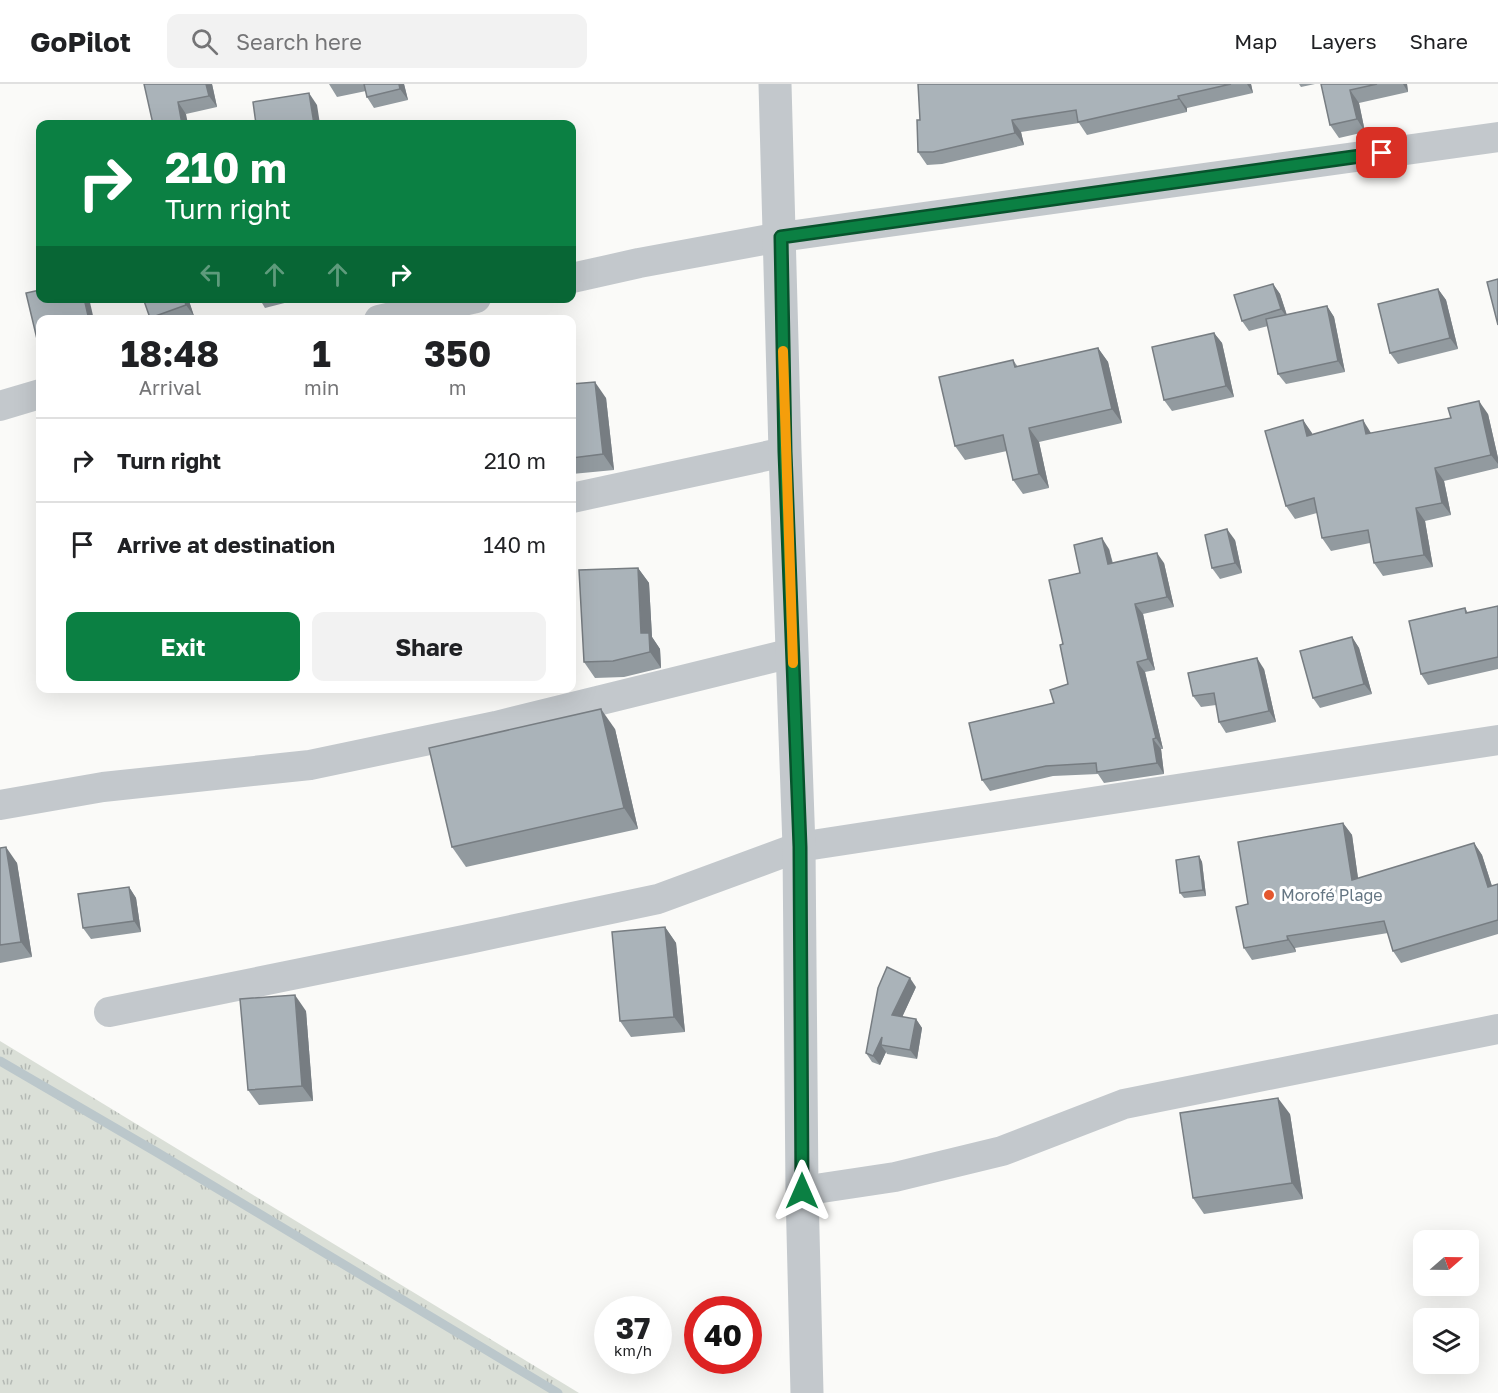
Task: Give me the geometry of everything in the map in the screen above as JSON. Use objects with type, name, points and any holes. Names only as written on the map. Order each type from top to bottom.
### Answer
[{"type":"street","points":[[775,84],[781,237],[785,452],[800,847],[802,1191],[807,1393]]},
{"type":"street","points":[[576,277],[781,237],[1498,137]]},
{"type":"street","points":[[401,315],[454,303]]},
{"type":"street","points":[[0,406],[36,395]]},
{"type":"street","points":[[576,497],[785,452]]},
{"type":"street","points":[[0,805],[103,787],[310,765],[496,726],[792,653]]},
{"type":"street","points":[[109,1012],[658,899],[800,847],[1498,740]]},
{"type":"street","points":[[802,1191],[895,1177],[1002,1151],[1124,1104],[1498,1029]]},
{"type":"green space","points":[[0,1041],[579,1393],[0,1393]]},
{"type":"building","points":[[144,84],[206,84],[209,96],[178,102],[181,120],[152,120]]},
{"type":"building","points":[[364,84],[399,84],[400,89],[367,97]]},
{"type":"building","points":[[918,84],[1231,84],[1178,96],[1179,99],[1078,122],[1076,110],[1012,120],[1015,133],[933,152],[918,152],[917,120],[920,120]]},
{"type":"building","points":[[1321,84],[1377,84],[1350,90],[1357,119],[1330,125]]},
{"type":"building","points":[[309,93],[313,120],[255,120],[253,102]]},
{"type":"building","points":[[1498,279],[1498,325],[1487,282]]},
{"type":"building","points":[[1273,284],[1281,309],[1242,321],[1234,295]]},
{"type":"building","points":[[1438,289],[1450,338],[1390,353],[1378,304]]},
{"type":"building","points":[[36,291],[36,303],[85,303],[88,315],[36,315],[36,335],[26,293]]},
{"type":"building","points":[[145,303],[185,303],[186,305],[158,315],[149,315]]},
{"type":"building","points":[[1327,306],[1338,361],[1278,374],[1266,319]]},
{"type":"building","points":[[1214,333],[1226,386],[1164,400],[1152,347]]},
{"type":"building","points":[[1098,348],[1112,409],[1029,428],[1039,474],[1013,480],[1003,435],[955,446],[939,377],[1013,360],[1015,367]]},
{"type":"building","points":[[595,382],[603,454],[576,457],[576,384]]},
{"type":"building","points":[[1479,401],[1491,455],[1435,468],[1442,503],[1416,508],[1424,555],[1374,563],[1368,530],[1322,538],[1314,498],[1286,506],[1265,431],[1303,420],[1307,436],[1363,420],[1366,434],[1451,418],[1448,408]]},
{"type":"building","points":[[1227,529],[1235,563],[1212,568],[1205,535]]},
{"type":"building","points":[[1102,538],[1108,564],[1157,553],[1167,597],[1135,604],[1148,659],[1137,662],[1156,738],[1153,739],[1157,763],[1097,772],[1096,763],[1046,766],[982,780],[969,723],[1054,703],[1050,690],[1068,684],[1060,645],[1063,644],[1049,580],[1080,573],[1074,545]]},
{"type":"building","points":[[638,568],[641,633],[649,633],[650,652],[613,661],[584,662],[579,570]]},
{"type":"building","points":[[1498,606],[1498,657],[1421,674],[1409,621],[1465,608],[1466,613]]},
{"type":"building","points":[[1352,637],[1364,684],[1313,698],[1300,651]]},
{"type":"building","points":[[1257,658],[1269,711],[1219,722],[1214,693],[1193,696],[1188,673]]},
{"type":"building","points":[[601,709],[624,808],[452,847],[429,748]]},
{"type":"building","points":[[1343,823],[1352,880],[1474,843],[1488,887],[1498,884],[1498,920],[1393,951],[1384,921],[1287,936],[1288,940],[1244,948],[1236,907],[1248,904],[1238,842]]},
{"type":"building","points":[[6,847],[21,942],[0,945],[0,848]]},
{"type":"building","points":[[1199,856],[1203,890],[1180,893],[1176,860]]},
{"type":"building","points":[[129,887],[134,921],[83,928],[78,894]]},
{"type":"building","points":[[665,927],[674,1017],[620,1021],[612,932]]},
{"type":"building","points":[[887,967],[910,978],[892,1015],[916,1019],[910,1050],[881,1045],[882,1037],[873,1056],[866,1053],[878,988]]},
{"type":"building","points":[[295,995],[302,1086],[248,1090],[240,999]]},
{"type":"building","points":[[1278,1098],[1292,1183],[1193,1198],[1180,1113]]},
{"type":"waterway","points":[[0,1061],[558,1393]]},
{"type":"slow traffic","points":[[783,351],[793,663]]},
{"type":"place","name":"Morofé Plage","points":[[1269,895]]},
{"type":"route","points":[[802,1191],[800,847],[785,452],[781,237],[1382,153]]}]
